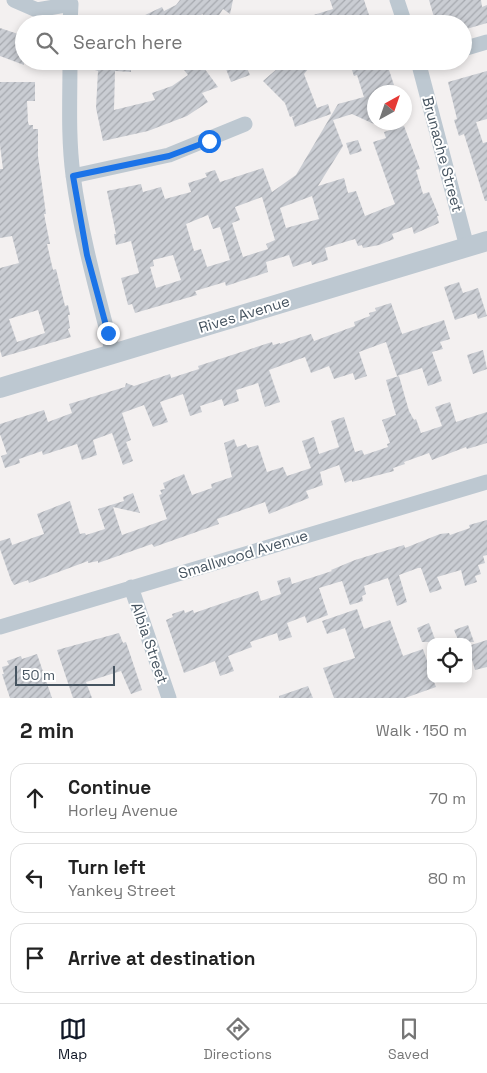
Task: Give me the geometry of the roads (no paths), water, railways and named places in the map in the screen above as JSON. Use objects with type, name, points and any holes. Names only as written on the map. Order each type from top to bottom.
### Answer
[{"type":"street","points":[[14,0],[37,10],[47,10],[77,2]]},
{"type":"street","points":[[397,0],[402,15]]},
{"type":"street","points":[[73,15],[77,2]]},
{"type":"street","points":[[472,46],[487,42]]},
{"type":"street","points":[[70,70],[70,138],[73,176],[87,255],[113,354]]},
{"type":"street","name":"Brunache Street","points":[[422,70],[467,247]]},
{"type":"street","points":[[73,176],[169,156],[245,124]]},
{"type":"street","name":"Rives Avenue","points":[[0,388],[487,240]]},
{"type":"street","name":"Smallwood Avenue","points":[[0,627],[487,482]]},
{"type":"street","name":"Albia Street","points":[[131,587],[169,698]]}]
